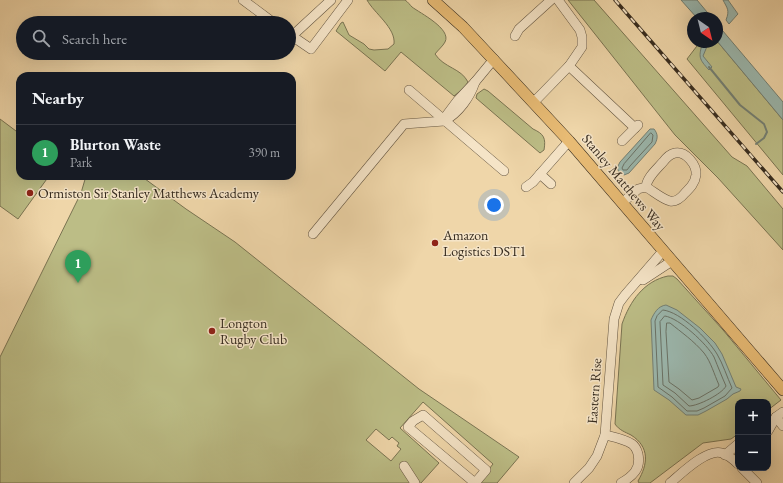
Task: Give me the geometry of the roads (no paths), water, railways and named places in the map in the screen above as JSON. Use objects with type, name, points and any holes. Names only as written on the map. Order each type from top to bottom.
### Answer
[{"type":"main road","name":"Stanley Matthews Way","points":[[433,0],[463,26],[570,141],[663,251],[723,318],[783,390]]},
{"type":"street","points":[[242,0],[264,16]]},
{"type":"street","points":[[296,31],[331,0]]},
{"type":"street","points":[[296,38],[311,49],[348,0]]},
{"type":"street","points":[[514,36],[519,29],[551,0]]},
{"type":"street","points":[[534,103],[569,66],[582,47],[580,30],[558,0]]},
{"type":"street","points":[[314,234],[404,124],[444,121],[450,118],[464,104],[472,91],[475,82],[494,59]]},
{"type":"street","points":[[569,66],[636,126],[622,141]]},
{"type":"street","points":[[409,90],[504,171]]},
{"type":"street","points":[[526,187],[533,182],[570,141]]},
{"type":"street","points":[[622,203],[638,189],[646,187],[666,200],[677,200],[692,187],[696,177],[696,170],[687,157],[682,154],[674,153],[666,158],[649,178],[646,187]]},
{"type":"street","points":[[540,174],[551,184]]},
{"type":"street","name":"Eastern Rise","points":[[574,483],[589,468],[597,456],[605,435],[614,319],[619,303],[625,294],[663,251]]},
{"type":"street","name":"Eastern Rise","points":[[625,294],[651,273],[672,261]]},
{"type":"street","points":[[423,415],[486,470],[475,483],[408,427],[423,415]]},
{"type":"street","points":[[771,425],[776,416],[783,426]]},
{"type":"street","points":[[605,435],[631,443],[638,451],[638,468],[621,483]]},
{"type":"street","points":[[670,483],[699,460],[715,453],[721,453],[733,458]]},
{"type":"street","points":[[404,466],[415,483]]},
{"type":"street","points":[[745,471],[757,483]]},
{"type":"water","points":[[681,0],[697,0],[707,12],[692,12]]},
{"type":"water","points":[[723,0],[728,0],[738,14],[729,24],[726,20],[728,9]]},
{"type":"water","points":[[723,31],[783,102],[783,120],[723,48]]},
{"type":"water","points":[[701,48],[706,48],[703,56],[712,67],[709,70],[700,58]]},
{"type":"water","points":[[650,129],[654,129],[657,134],[655,144],[629,173],[624,175],[619,172],[617,168],[620,162]]},
{"type":"water","points":[[666,305],[677,310],[700,328],[715,343],[722,354],[736,387],[741,389],[727,399],[698,415],[686,415],[669,400],[654,390],[651,320],[659,308]]},
{"type":"waterway","points":[[709,67],[740,105],[764,124],[767,132],[764,138],[756,144]]},
{"type":"railway","points":[[615,0],[783,192]]},
{"type":"place","name":"Ormiston Sir Stanley Matthews Academy","points":[[30,193]]},
{"type":"place","name":"Amazon Logistics DST1","points":[[435,243]]},
{"type":"place","name":"Blurton Waste","points":[[78,283]]},
{"type":"place","name":"Longton Rugby Club","points":[[212,331]]}]
